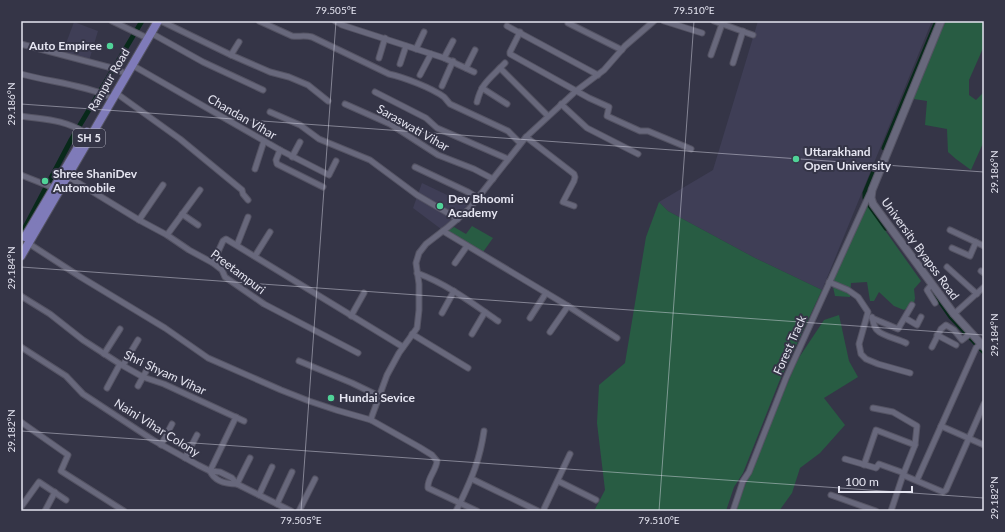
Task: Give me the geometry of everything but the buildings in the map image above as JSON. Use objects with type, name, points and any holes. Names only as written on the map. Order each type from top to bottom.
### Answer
[{"type":"main road","points":[[25,244],[26,230],[81,130],[99,116],[102,94],[141,34],[152,21]]},
{"type":"main road","name":"Rampur Road","points":[[21,256],[25,244],[67,176],[99,116],[116,93],[132,65],[141,34],[160,21]]},
{"type":"main road","name":"University Byapss Road","points":[[941,21],[872,190],[871,198],[873,204],[930,286],[954,314],[969,335],[980,346]]},
{"type":"street","points":[[112,21],[263,90]]},
{"type":"street","points":[[160,21],[270,72],[289,77],[308,85],[328,101]]},
{"type":"street","points":[[259,21],[292,36],[297,37],[304,35],[312,37],[389,74],[428,89],[444,97],[450,104],[508,131],[520,143]]},
{"type":"street","points":[[335,21],[342,25],[453,61],[474,72]]},
{"type":"street","points":[[371,420],[387,374],[403,347],[417,328],[418,284],[416,263],[419,253],[426,244],[458,219],[478,198],[526,137],[576,91],[598,75],[653,21]]},
{"type":"street","points":[[664,21],[702,33]]},
{"type":"street","points":[[714,21],[753,35]]},
{"type":"street","points":[[568,23],[622,50]]},
{"type":"street","points":[[711,55],[722,24]]},
{"type":"street","points":[[507,26],[598,75]]},
{"type":"street","points":[[733,63],[743,31]]},
{"type":"street","points":[[416,49],[424,32]]},
{"type":"street","points":[[520,32],[510,54],[589,98],[609,107],[607,116],[640,131],[648,131],[691,149]]},
{"type":"street","points":[[379,58],[384,38]]},
{"type":"street","points":[[444,58],[453,40]]},
{"type":"street","points":[[231,55],[239,42]]},
{"type":"street","points":[[21,44],[117,70]]},
{"type":"street","points":[[400,64],[406,46]]},
{"type":"street","points":[[466,68],[475,50]]},
{"type":"street","points":[[420,75],[431,54]]},
{"type":"street","points":[[442,86],[453,61]]},
{"type":"street","points":[[477,102],[485,82],[504,63]]},
{"type":"street","name":"Chandan Vihar","points":[[132,65],[292,157],[329,175],[336,161]]},
{"type":"street","points":[[500,68],[548,116]]},
{"type":"street","points":[[21,74],[42,80],[71,84],[102,94]]},
{"type":"street","points":[[482,88],[508,104]]},
{"type":"street","points":[[374,92],[426,118],[437,128],[508,159]]},
{"type":"street","points":[[116,93],[180,139],[242,190],[243,194],[248,200]]},
{"type":"street","name":"Saraswati Vihar","points":[[344,104],[390,124],[438,155],[474,169],[493,179]]},
{"type":"street","points":[[561,104],[587,128],[638,154]]},
{"type":"street","points":[[270,112],[300,125],[319,139],[370,160],[417,194],[458,219]]},
{"type":"street","points":[[21,116],[56,120],[67,123],[81,130]]},
{"type":"street","points":[[526,137],[574,174],[574,181],[563,202],[574,206]]},
{"type":"street","points":[[255,169],[264,141]]},
{"type":"street","points":[[292,157],[300,142]]},
{"type":"street","points":[[280,150],[276,160],[277,164],[323,187]]},
{"type":"street","points":[[415,167],[478,198]]},
{"type":"street","points":[[21,175],[50,186]]},
{"type":"street","name":"Preetampuri","points":[[67,176],[139,220],[167,234],[189,250],[213,263],[222,270],[225,277],[264,304],[358,353]]},
{"type":"street","points":[[139,220],[163,185]]},
{"type":"street","points":[[167,234],[200,190]]},
{"type":"street","name":"Forest Track","points":[[733,511],[743,481],[749,472],[786,378],[866,200],[872,190]]},
{"type":"street","points":[[182,214],[198,225]]},
{"type":"street","points":[[237,245],[248,217]]},
{"type":"street","points":[[950,230],[984,246]]},
{"type":"street","points":[[443,231],[568,306],[616,338]]},
{"type":"street","points":[[255,256],[270,232]]},
{"type":"street","points":[[213,263],[224,240],[226,239],[403,347]]},
{"type":"street","points":[[952,248],[970,256],[976,242]]},
{"type":"street","points":[[25,244],[165,328],[208,358],[309,401],[371,420],[432,455],[437,461],[437,466],[427,483],[428,488],[477,511]]},
{"type":"street","points":[[455,263],[466,246]]},
{"type":"street","points":[[947,267],[977,294]]},
{"type":"street","points":[[417,273],[454,291],[498,321]]},
{"type":"street","points":[[829,282],[848,290],[858,297],[872,318],[877,329],[886,335],[897,338],[906,343]]},
{"type":"street","points":[[930,286],[927,290],[935,303]]},
{"type":"street","points":[[954,314],[984,287]]},
{"type":"street","points":[[442,313],[454,291]]},
{"type":"street","points":[[351,316],[364,293]]},
{"type":"street","points":[[530,318],[546,293]]},
{"type":"street","name":"Shri Shyam Vihar","points":[[21,296],[50,314],[83,340],[122,365],[143,376],[164,384],[244,421]]},
{"type":"street","points":[[872,318],[898,329],[912,305]]},
{"type":"street","points":[[550,332],[568,306]]},
{"type":"street","points":[[472,334],[485,312]]},
{"type":"street","points":[[868,312],[859,344],[861,354],[866,359],[878,364],[910,373]]},
{"type":"street","points":[[905,318],[917,325],[921,317]]},
{"type":"street","points":[[932,347],[937,335],[946,325],[954,330],[962,340],[969,335]]},
{"type":"street","points":[[104,354],[120,329]]},
{"type":"street","points":[[412,334],[468,368]]},
{"type":"street","points":[[937,335],[956,345]]},
{"type":"street","points":[[108,388],[138,340]]},
{"type":"street","points":[[917,480],[941,426],[980,346]]},
{"type":"street","name":"Naini Vihar Colony","points":[[21,347],[66,376],[83,394],[161,445],[210,471],[220,472],[232,478],[237,484],[291,511]]},
{"type":"street","points":[[298,361],[345,380],[379,396]]},
{"type":"street","points":[[138,386],[150,364]]},
{"type":"street","points":[[845,459],[876,468],[879,464],[943,492],[946,490],[984,404]]},
{"type":"street","points":[[873,408],[893,412],[918,426],[915,445],[891,511]]},
{"type":"street","points":[[236,417],[210,471],[213,476],[221,482],[237,484],[250,458]]},
{"type":"street","points":[[21,422],[68,455],[61,471],[124,511]]},
{"type":"street","points":[[161,445],[172,424]]},
{"type":"street","points":[[941,426],[984,445]]},
{"type":"street","points":[[864,465],[876,430],[915,445]]},
{"type":"street","points":[[456,511],[472,479],[483,445],[484,431]]},
{"type":"street","points":[[185,458],[197,435]]},
{"type":"street","points":[[543,511],[570,454]]},
{"type":"street","points":[[259,496],[272,467]]},
{"type":"street","points":[[277,504],[292,472]]},
{"type":"street","points":[[299,511],[315,479]]},
{"type":"street","points":[[472,479],[538,511]]},
{"type":"street","points":[[558,481],[596,500]]},
{"type":"street","points":[[22,505],[39,482],[66,500]]},
{"type":"street","points":[[45,511],[55,492]]},
{"type":"street","points":[[831,496],[876,511]]},
{"type":"shaded area","name":"Uttarakhand Open University","points":[[758,21],[932,21],[822,290],[755,258],[668,211],[659,202],[713,170]]},
{"type":"shaded area","points":[[74,22],[98,31],[89,61],[62,54]]},
{"type":"shaded area","name":"Dev Bhoomi Academy","points":[[422,183],[468,205],[441,229],[413,208]]},
{"type":"green space","points":[[946,21],[984,21],[984,46],[969,80],[969,95],[976,100],[984,92],[984,141],[971,170],[948,152],[947,129],[925,125],[927,101],[914,99],[912,92]]},
{"type":"green space","points":[[659,202],[668,211],[755,258],[822,290],[779,382],[743,473],[734,487],[726,511],[594,511],[605,490],[597,423],[599,385],[625,363],[646,237]]},
{"type":"green space","points":[[867,205],[921,281],[914,289],[914,303],[904,310],[894,306],[879,292],[874,301],[870,301],[867,282],[851,283],[850,297],[835,296],[831,278]]},
{"type":"green space","points":[[472,226],[493,238],[483,252],[448,231],[454,227],[466,234]]},
{"type":"green space","points":[[839,315],[849,361],[858,377],[824,398],[845,425],[820,453],[800,468],[792,493],[779,511],[735,511],[765,435],[798,359],[824,320]]},
{"type":"waterway","points":[[21,235],[71,140],[142,21]]},
{"type":"waterway","points":[[884,148],[937,21]]},
{"type":"waterway","points":[[865,198],[865,193],[877,164]]},
{"type":"waterway","points":[[868,203],[886,228]]},
{"type":"waterway","points":[[935,294],[951,317],[984,352]]},
{"type":"place","name":"Auto Empiree","points":[[110,46]]},
{"type":"place","name":"Uttarakhand Open University","points":[[796,159]]},
{"type":"place","name":"Shree ShaniDev Automobile","points":[[45,181]]},
{"type":"place","name":"Dev Bhoomi Academy","points":[[440,206]]},
{"type":"place","name":"Hundai Sevice","points":[[331,398]]}]
